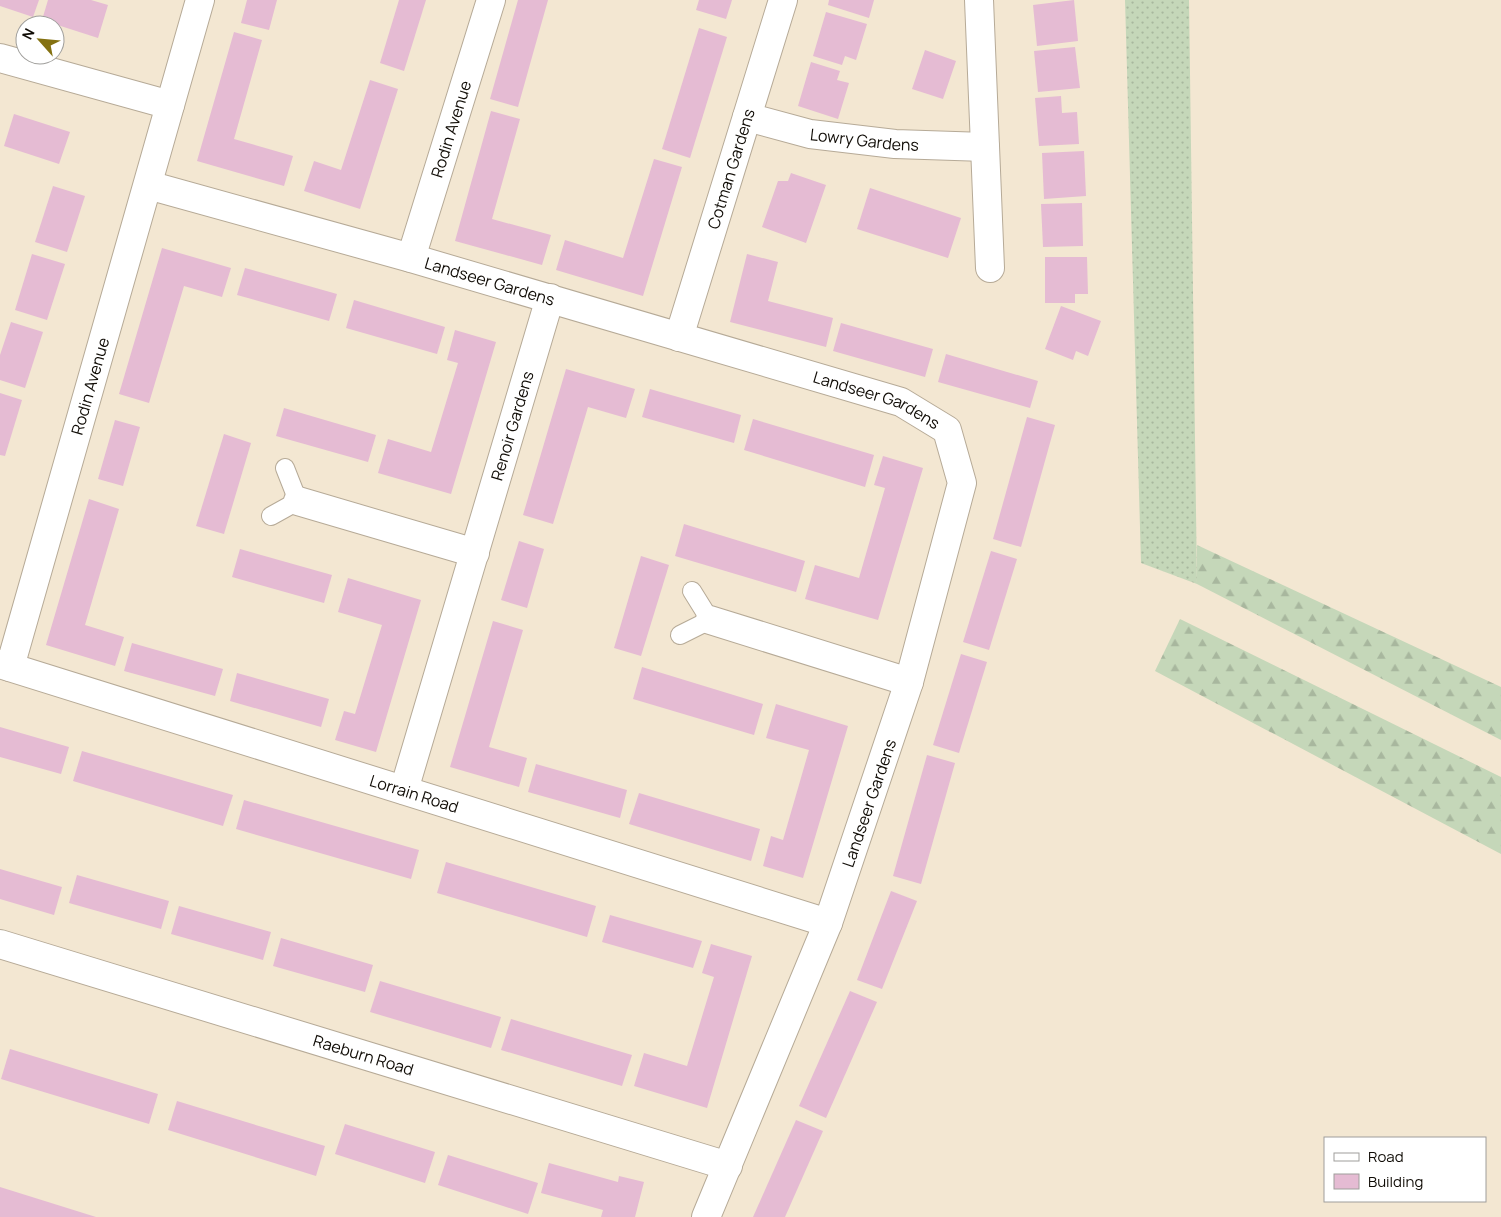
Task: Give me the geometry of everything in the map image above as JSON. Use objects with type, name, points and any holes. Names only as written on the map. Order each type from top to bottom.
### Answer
[{"type":"street","name":"Rodin Avenue","points":[[5,666],[148,185],[200,0]]},
{"type":"street","name":"Rodin Avenue","points":[[412,258],[491,0]]},
{"type":"street","name":"Cotman Gardens","points":[[680,337],[783,0]]},
{"type":"street","points":[[979,0],[990,268]]},
{"type":"street","points":[[0,58],[170,105]]},
{"type":"street","name":"Lowry Gardens","points":[[747,117],[810,134],[895,144],[984,147]]},
{"type":"street","name":"Landseer Gardens","points":[[148,185],[412,258],[901,402],[947,430],[962,483],[909,682],[828,923],[706,1217]]},
{"type":"street","name":"Renoir Gardens","points":[[404,790],[550,298]]},
{"type":"street","points":[[298,501],[475,553]]},
{"type":"street","points":[[710,620],[909,682]]},
{"type":"street","name":"Lorrain Road","points":[[5,666],[828,923]]},
{"type":"street","name":"Raeburn Road","points":[[0,944],[728,1166]]},
{"type":"lane","points":[[271,516],[298,501],[285,468]]},
{"type":"lane","points":[[680,636],[710,620],[692,592]]},
{"type":"green space","points":[[1125,0],[1189,0],[1197,584],[1141,563]]},
{"type":"green space","points":[[1197,545],[1501,687],[1501,740],[1197,584]]},
{"type":"green space","points":[[1180,619],[1501,777],[1501,854],[1155,671]]},
{"type":"building","points":[[0,0],[39,0],[34,15],[27,15],[0,6]]},
{"type":"building","points":[[48,0],[91,0],[108,5],[98,38],[65,27],[65,15],[44,15]]},
{"type":"building","points":[[247,0],[277,0],[269,30],[241,23]]},
{"type":"building","points":[[399,0],[426,0],[404,71],[380,63]]},
{"type":"building","points":[[518,0],[548,0],[518,107],[490,99]]},
{"type":"building","points":[[699,0],[732,0],[726,19],[696,10]]},
{"type":"building","points":[[829,0],[874,0],[869,18],[828,5]]},
{"type":"building","points":[[1074,0],[1078,41],[1037,46],[1033,5]]},
{"type":"building","points":[[826,12],[867,24],[856,60],[845,56],[842,65],[813,56]]},
{"type":"building","points":[[699,28],[727,37],[690,158],[662,149]]},
{"type":"building","points":[[234,32],[262,40],[234,139],[293,156],[284,186],[197,161]]},
{"type":"building","points":[[1075,47],[1080,88],[1038,92],[1034,51]]},
{"type":"building","points":[[925,50],[956,61],[943,99],[912,89]]},
{"type":"building","points":[[811,62],[840,71],[837,80],[849,83],[838,119],[798,106]]},
{"type":"building","points":[[370,80],[398,89],[360,209],[304,191],[314,161],[341,170]]},
{"type":"building","points":[[1061,96],[1062,113],[1077,112],[1079,144],[1039,146],[1035,98]]},
{"type":"building","points":[[491,111],[520,119],[492,219],[551,235],[542,265],[455,241]]},
{"type":"building","points":[[14,114],[70,132],[59,164],[4,146]]},
{"type":"building","points":[[1084,151],[1086,196],[1044,199],[1042,153]]},
{"type":"building","points":[[654,159],[682,167],[643,296],[556,270],[565,240],[623,258]]},
{"type":"building","points":[[791,173],[826,185],[806,243],[762,227],[778,181],[788,181]]},
{"type":"building","points":[[53,186],[85,196],[67,252],[35,242]]},
{"type":"building","points":[[870,188],[961,218],[948,258],[857,229]]},
{"type":"building","points":[[1082,203],[1083,246],[1043,247],[1041,204]]},
{"type":"building","points":[[162,248],[231,268],[222,297],[184,286],[149,403],[119,394]]},
{"type":"building","points":[[32,254],[65,264],[47,320],[15,310]]},
{"type":"building","points":[[747,254],[778,262],[768,301],[833,318],[826,347],[730,322]]},
{"type":"building","points":[[1045,257],[1087,257],[1088,294],[1075,294],[1075,303],[1045,303]]},
{"type":"building","points":[[245,268],[337,294],[329,321],[237,295]]},
{"type":"building","points":[[354,300],[445,327],[437,354],[346,328]]},
{"type":"building","points":[[1061,306],[1101,321],[1088,356],[1076,351],[1073,360],[1045,349]]},
{"type":"building","points":[[11,322],[43,332],[25,388],[0,380],[0,355]]},
{"type":"building","points":[[841,323],[933,349],[925,377],[833,351]]},
{"type":"building","points":[[455,330],[496,342],[451,494],[378,473],[388,439],[431,452],[458,363],[447,360]]},
{"type":"building","points":[[946,354],[1038,381],[1030,408],[938,382]]},
{"type":"building","points":[[566,369],[635,389],[626,418],[588,407],[553,524],[523,515]]},
{"type":"building","points":[[650,389],[741,415],[734,443],[642,417]]},
{"type":"building","points":[[0,393],[22,400],[5,456],[0,455]]},
{"type":"building","points":[[284,408],[376,435],[368,462],[276,436]]},
{"type":"building","points":[[1027,417],[1055,425],[1021,547],[993,539]]},
{"type":"building","points":[[753,419],[874,455],[865,487],[744,450]]},
{"type":"building","points":[[115,420],[140,427],[123,486],[98,479]]},
{"type":"building","points":[[224,434],[251,443],[224,534],[196,526]]},
{"type":"building","points":[[883,456],[923,468],[878,620],[805,599],[815,565],[859,578],[885,488],[874,485]]},
{"type":"building","points":[[89,499],[119,509],[85,625],[124,637],[115,666],[46,645]]},
{"type":"building","points":[[684,524],[805,561],[796,592],[675,556]]},
{"type":"building","points":[[519,541],[544,549],[527,608],[501,600]]},
{"type":"building","points":[[240,549],[332,575],[324,603],[232,577]]},
{"type":"building","points":[[991,551],[1017,559],[989,650],[963,642]]},
{"type":"building","points":[[641,556],[669,565],[641,656],[614,648]]},
{"type":"building","points":[[348,578],[421,600],[376,752],[335,740],[344,711],[355,714],[382,625],[338,612]]},
{"type":"building","points":[[493,621],[523,630],[489,747],[527,758],[519,787],[450,767]]},
{"type":"building","points":[[132,643],[223,669],[215,696],[124,671]]},
{"type":"building","points":[[961,654],[987,662],[959,753],[933,745]]},
{"type":"building","points":[[642,667],[763,704],[754,735],[633,699]]},
{"type":"building","points":[[237,673],[329,699],[321,727],[230,701]]},
{"type":"building","points":[[776,704],[848,726],[803,878],[763,866],[771,836],[783,840],[809,750],[766,738]]},
{"type":"building","points":[[0,727],[69,747],[61,774],[0,757]]},
{"type":"building","points":[[82,751],[233,795],[223,826],[73,781]]},
{"type":"building","points":[[927,755],[955,763],[921,884],[893,876]]},
{"type":"building","points":[[536,764],[627,790],[620,818],[528,792]]},
{"type":"building","points":[[639,793],[760,829],[751,861],[629,824]]},
{"type":"building","points":[[244,800],[419,850],[411,879],[236,829]]},
{"type":"building","points":[[446,862],[596,906],[587,937],[437,893]]},
{"type":"building","points":[[0,869],[62,887],[54,915],[0,899]]},
{"type":"building","points":[[77,875],[169,901],[161,929],[69,903]]},
{"type":"building","points":[[891,891],[917,901],[882,989],[857,980]]},
{"type":"building","points":[[179,906],[271,932],[263,960],[171,934]]},
{"type":"building","points":[[610,915],[702,941],[693,968],[602,942]]},
{"type":"building","points":[[281,938],[373,965],[365,992],[273,966]]},
{"type":"building","points":[[711,944],[752,956],[707,1108],[634,1086],[644,1053],[687,1066],[714,977],[702,973]]},
{"type":"building","points":[[380,981],[501,1017],[491,1048],[370,1012]]},
{"type":"building","points":[[850,991],[877,1002],[826,1118],[799,1106]]},
{"type":"building","points":[[511,1019],[632,1055],[622,1086],[501,1050]]},
{"type":"building","points":[[10,1049],[158,1094],[149,1124],[1,1079]]},
{"type":"building","points":[[177,1101],[325,1146],[316,1176],[168,1130]]},
{"type":"building","points":[[796,1120],[823,1131],[785,1217],[753,1217]]},
{"type":"building","points":[[345,1124],[435,1152],[425,1183],[335,1154]]},
{"type":"building","points":[[448,1155],[538,1183],[528,1214],[438,1185]]},
{"type":"building","points":[[549,1163],[618,1182],[619,1176],[644,1182],[635,1217],[601,1217],[603,1210],[541,1193]]},
{"type":"building","points":[[0,1187],[96,1217],[0,1217]]}]
